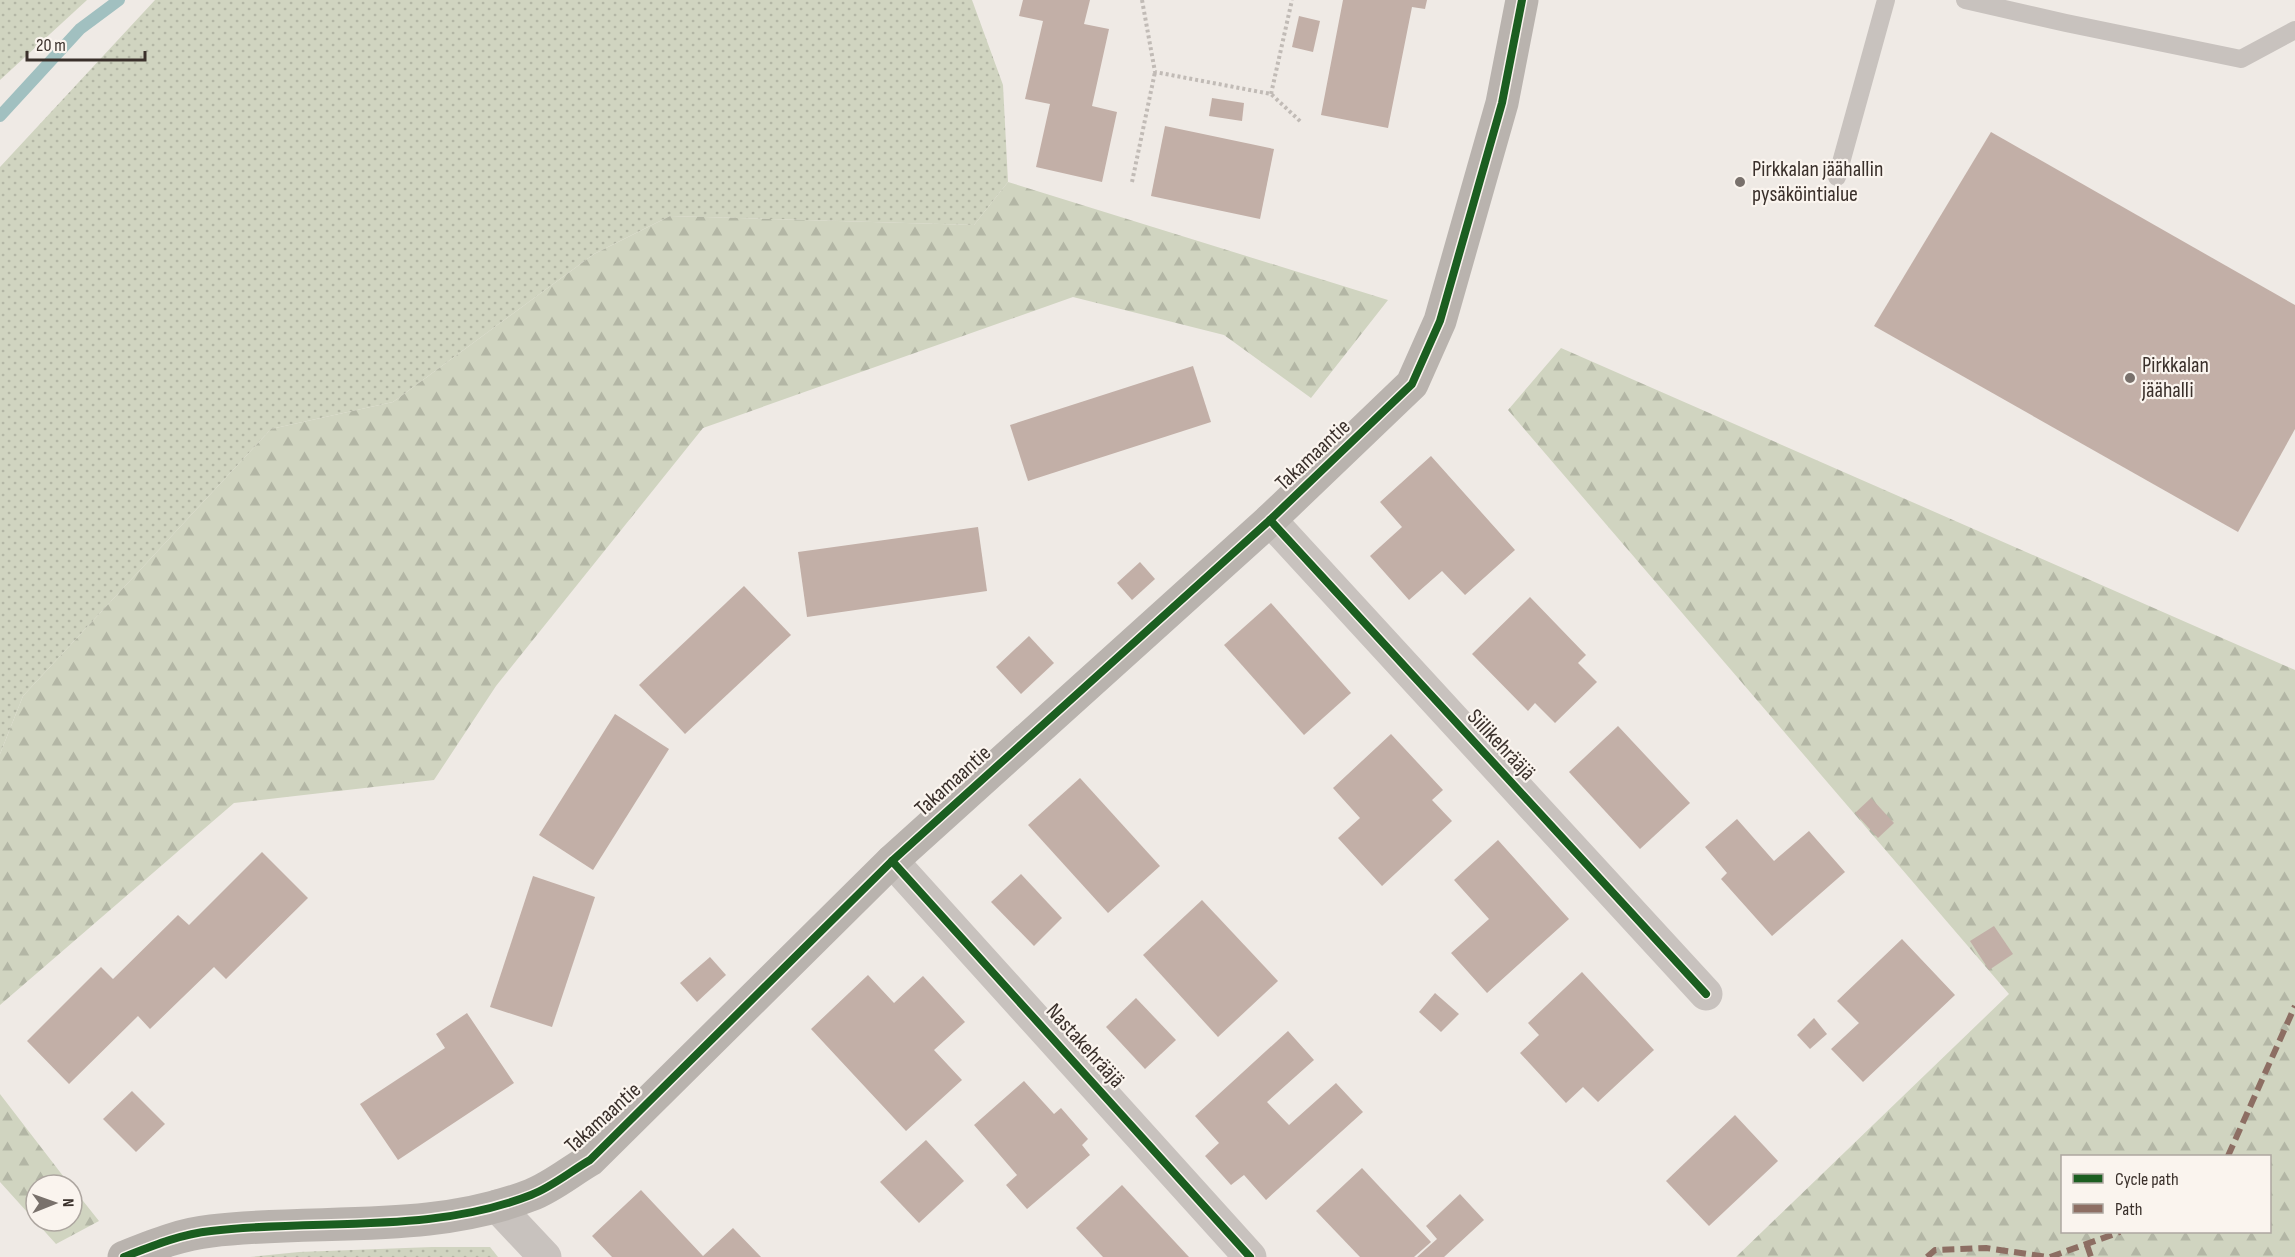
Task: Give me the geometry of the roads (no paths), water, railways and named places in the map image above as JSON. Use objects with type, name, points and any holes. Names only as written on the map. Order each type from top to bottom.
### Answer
[{"type":"street","name":"Takamaantie","points":[[124,1257],[159,1243],[209,1231],[273,1226],[372,1224],[453,1216],[533,1195],[590,1160],[892,861],[1270,520],[1412,384],[1440,321],[1502,103],[1522,0]]},
{"type":"street","name":"Siilikehrääjä","points":[[1270,520],[1706,994]]},
{"type":"street","name":"Nastakehrääjä","points":[[892,861],[1250,1257]]},
{"type":"street","points":[[497,1206],[545,1257]]},
{"type":"lane","points":[[1837,177],[1886,0]]},
{"type":"lane","points":[[1965,0],[2241,59],[2295,30]]},
{"type":"waterway","points":[[0,116],[80,29],[119,0]]},
{"type":"place","name":"Pirkkalan jäähallin pysäköintialue","points":[[1740,182]]},
{"type":"place","name":"Pirkkalan jäähalli","points":[[2130,378]]}]
